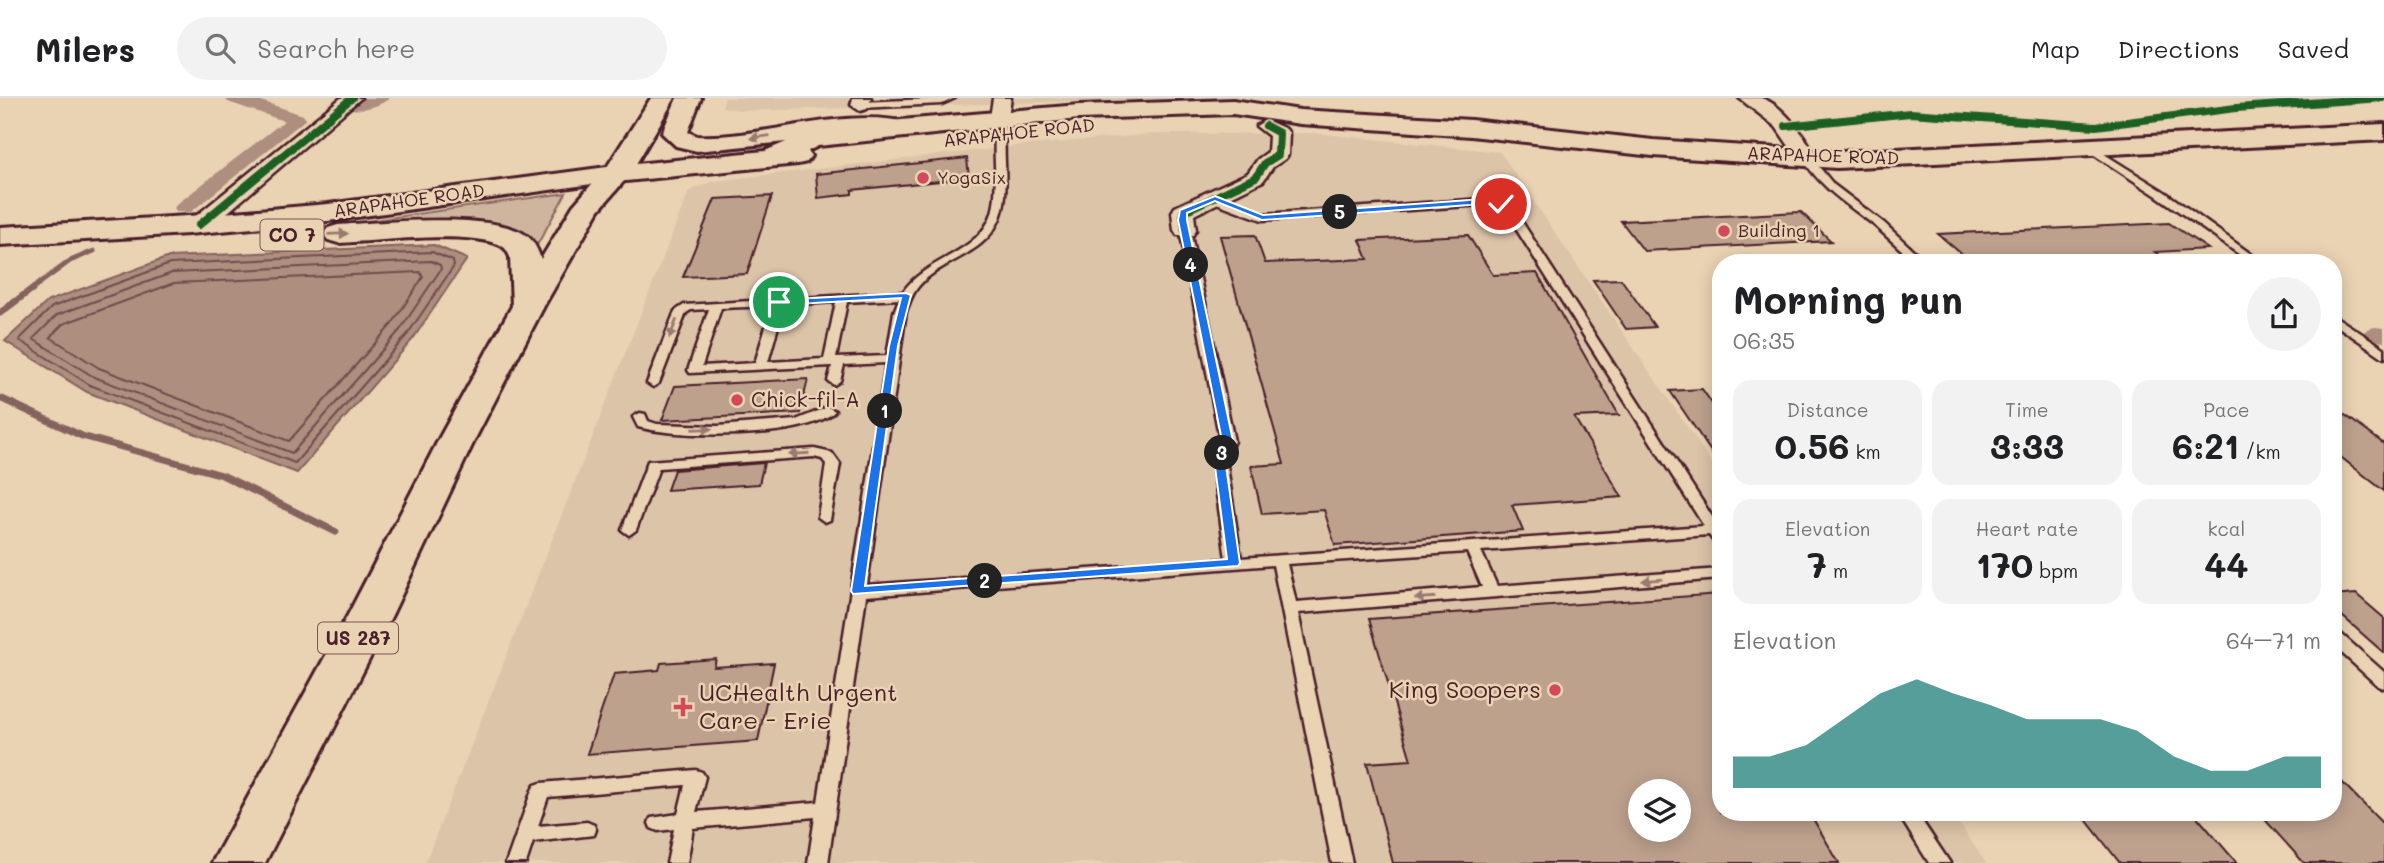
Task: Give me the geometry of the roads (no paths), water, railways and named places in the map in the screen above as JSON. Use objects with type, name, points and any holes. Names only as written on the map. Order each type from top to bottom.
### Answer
[{"type":"main road","name":"US 287","points":[[238,863],[370,615],[487,379],[587,206],[616,174],[663,98]]},
{"type":"main road","points":[[689,98],[675,133],[679,138],[692,143],[705,144],[864,125],[901,128]]},
{"type":"main road","name":"ARAPAHOE ROAD","points":[[774,157],[811,139],[1001,117],[1125,121],[1235,117],[1266,111],[1300,117],[1507,131],[1678,150],[1807,158],[1890,159],[2384,132]]},
{"type":"main road","name":"ARAPAHOE ROAD","points":[[0,236],[199,225],[341,211],[564,178],[774,157],[818,156],[1001,117]]},
{"type":"main road","name":"CO 7","points":[[0,242],[465,230],[494,232],[519,244],[529,285],[528,306]]},
{"type":"street","points":[[199,225],[352,98]]},
{"type":"street","points":[[1748,98],[1786,126],[1800,142],[1807,158]]},
{"type":"street","points":[[1185,230],[1183,212],[1256,177],[1265,163],[1278,155],[1279,133],[1266,111]]},
{"type":"lane","points":[[861,101],[942,101],[951,98]]},
{"type":"lane","points":[[818,863],[900,312],[906,295],[916,282],[988,233],[997,214],[1000,197],[1001,117]]},
{"type":"lane","points":[[2088,147],[2161,194],[2245,254]]},
{"type":"lane","points":[[1807,158],[1819,178],[1840,197],[1880,225],[1912,254]]},
{"type":"lane","points":[[1215,198],[1262,217],[1483,202],[1501,204],[1510,211],[1712,527]]},
{"type":"lane","points":[[1185,230],[1227,441],[1219,459],[1234,563]]},
{"type":"lane","points":[[653,383],[681,311],[688,307],[906,295]]},
{"type":"lane","points":[[834,382],[842,299]]},
{"type":"lane","points":[[760,367],[779,302]]},
{"type":"lane","points":[[716,305],[694,370],[892,359]]},
{"type":"lane","points":[[2342,324],[2384,354]]},
{"type":"lane","points":[[640,417],[643,425],[676,430],[797,424],[815,419],[828,411]]},
{"type":"lane","points":[[629,530],[653,464],[814,453],[827,456],[834,464],[825,517]]},
{"type":"lane","points":[[858,591],[1472,547],[1712,535]]},
{"type":"lane","points":[[1472,547],[1492,593]]},
{"type":"lane","points":[[1279,560],[1342,863]]},
{"type":"lane","points":[[1289,608],[1712,575]]},
{"type":"lane","points":[[2342,644],[2384,682]]},
{"type":"lane","points":[[516,863],[541,790],[696,776],[677,863]]},
{"type":"lane","points":[[658,823],[826,809]]},
{"type":"lane","points":[[1912,821],[1940,863]]},
{"type":"lane","points":[[526,835],[587,830]]},
{"type":"water","points":[[434,245],[467,259],[413,339],[297,473],[87,392],[5,341],[48,301],[169,257]]},
{"type":"waterway","points":[[184,208],[297,119],[234,98]]},
{"type":"waterway","points":[[357,105],[380,98]]},
{"type":"waterway","points":[[29,291],[70,261],[94,251]]},
{"type":"waterway","points":[[0,313],[32,289]]},
{"type":"waterway","points":[[2375,334],[2384,335]]},
{"type":"waterway","points":[[0,398],[82,436],[222,475],[336,532]]},
{"type":"place","name":"YogaSix","points":[[923,178]]},
{"type":"place","name":"Building 1","points":[[1724,231]]},
{"type":"place","name":"Chick-fil-A","points":[[737,400]]},
{"type":"place","name":"King Soopers","points":[[1555,690]]},
{"type":"place","name":"UCHealth Urgent Care - Erie","points":[[683,707]]}]
